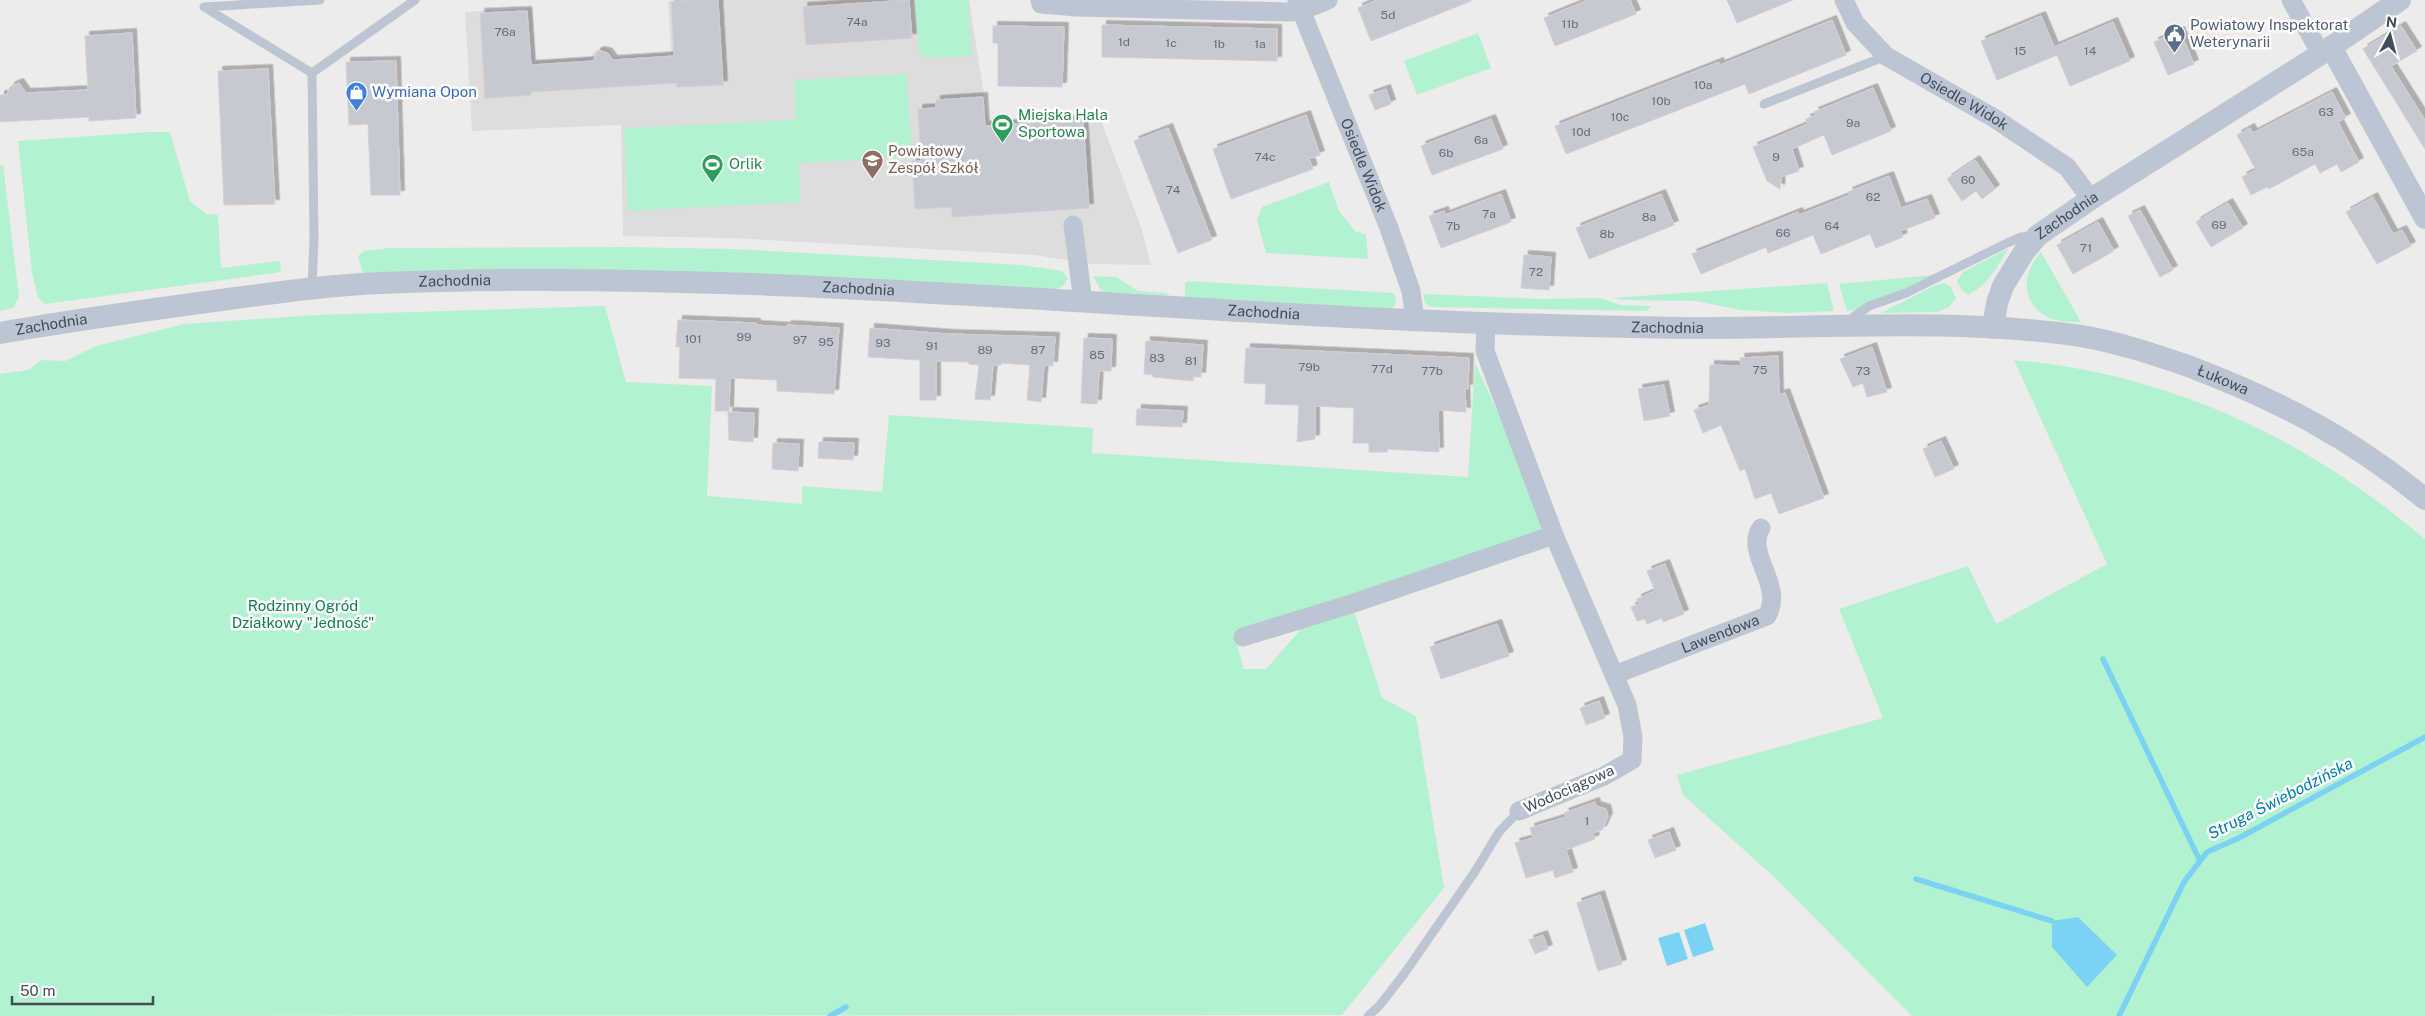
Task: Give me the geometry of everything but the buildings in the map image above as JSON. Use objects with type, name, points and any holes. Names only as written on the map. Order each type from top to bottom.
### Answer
[{"type":"street","points":[[1040,0],[1041,4],[1076,7],[1275,12],[1299,5],[1328,0]]},
{"type":"street","name":"Osiedle Widok","points":[[1844,0],[1855,23],[1886,56],[1994,118],[2067,167],[2091,199]]},
{"type":"street","points":[[2291,0],[2326,51],[2425,218]]},
{"type":"street","name":"Zachodnia","points":[[0,333],[125,313],[312,288],[380,283],[612,280],[1415,320],[1684,328],[1993,328],[1996,303],[2004,286],[2024,252],[2038,236],[2091,199],[2326,51],[2400,0]]},
{"type":"street","name":"Osiedle Widok","points":[[1299,5],[1389,228],[1411,291],[1415,320]]},
{"type":"street","points":[[1073,225],[1083,302]]},
{"type":"street","name":"Wodociągowa","points":[[1486,322],[1485,351],[1554,535],[1627,705],[1633,737],[1632,760],[1604,776],[1519,811]]},
{"type":"street","name":"Łukowa","points":[[1993,328],[2084,336],[2150,352],[2220,378],[2282,405],[2342,437],[2425,499]]},
{"type":"street","name":"Lawendowa","points":[[1614,675],[1767,616],[1773,598],[1756,541],[1761,528]]},
{"type":"street","points":[[1243,637],[1351,604],[1554,535]]},
{"type":"lane","points":[[312,73],[204,7],[320,0]]},
{"type":"lane","points":[[312,73],[415,0]]},
{"type":"lane","points":[[1764,104],[1886,56]]},
{"type":"lane","points":[[312,73],[314,238],[312,288]]},
{"type":"lane","points":[[1840,327],[1870,306],[1906,293],[2006,243],[2021,237],[2038,236]]},
{"type":"lane","name":"Wodociągowa","points":[[1368,1016],[1380,1005],[1404,974],[1463,890],[1499,832],[1519,811]]},
{"type":"shaded area","name":"Powiatowy Zespół Szkół","points":[[969,0],[988,121],[1099,115],[1141,227],[1151,265],[1093,264],[1034,255],[731,238],[623,236],[621,125],[472,131],[465,12],[533,8],[535,61],[591,57],[595,51],[603,47],[610,51],[613,57],[671,53],[668,1]]},
{"type":"green space","points":[[915,0],[968,0],[972,56],[927,58],[919,52]]},
{"type":"green space","points":[[1478,33],[1491,68],[1417,95],[1404,61]]},
{"type":"green space","name":"Orlik","points":[[907,74],[912,157],[799,163],[800,202],[628,211],[624,128],[796,120],[794,80]]},
{"type":"green space","points":[[170,132],[190,201],[206,214],[218,215],[221,268],[280,261],[281,272],[45,304],[38,297],[32,273],[18,141]]},
{"type":"green space","points":[[3,165],[19,297],[13,308],[0,311],[0,166]]},
{"type":"green space","points":[[1329,182],[1339,211],[1356,232],[1366,234],[1368,259],[1266,253],[1257,220],[1262,207]]},
{"type":"green space","points":[[625,247],[733,249],[1022,265],[1062,271],[1068,278],[1064,285],[1056,290],[363,274],[358,256],[364,251],[389,248]]},
{"type":"green space","points":[[2009,248],[1992,275],[1981,286],[1968,295],[1961,289],[1957,281],[1963,272]]},
{"type":"green space","points":[[2041,252],[2081,322],[2051,319],[2038,311],[2032,304],[2028,295],[2027,277],[2030,268]]},
{"type":"green space","points":[[1933,275],[1861,310],[1847,311],[1839,284]]},
{"type":"green space","points":[[1093,276],[1116,277],[1138,291],[1168,293],[1168,295],[1105,292],[1100,289]]},
{"type":"green space","points":[[1189,281],[1393,293],[1396,301],[1391,309],[1185,297],[1185,283]]},
{"type":"green space","points":[[1827,283],[1834,311],[1788,313],[1741,310],[1695,301],[1624,300],[1611,298]]},
{"type":"green space","points":[[1945,283],[1951,287],[1956,298],[1949,307],[1937,312],[1881,313],[1936,285]]},
{"type":"green space","points":[[1423,294],[1543,299],[1600,298],[1621,305],[1651,306],[1647,311],[1431,307],[1425,303]]},
{"type":"green space","name":"Rodzinny Ogród Działkowy \"Jedność\"","points":[[605,306],[626,382],[712,386],[707,496],[802,504],[802,486],[882,492],[889,415],[1093,428],[1092,453],[1468,477],[1475,363],[1544,514],[1541,532],[1501,548],[1236,630],[1237,645],[1244,669],[1266,669],[1301,629],[1353,608],[1382,698],[1416,716],[1444,888],[1342,1015],[0,1016],[0,374],[28,370],[42,360],[65,361],[96,346],[184,324],[316,315]]},
{"type":"green space","points":[[2014,360],[2072,368],[2127,380],[2181,396],[2233,417],[2284,442],[2333,470],[2380,503],[2425,539],[2425,1016],[1912,1016],[1773,876],[1683,795],[1677,775],[1883,718],[1839,609],[1968,566],[1996,624],[2107,564]]},
{"type":"water","points":[[2078,917],[2117,955],[2087,987],[2052,947],[2052,921]]},
{"type":"water","points":[[1705,923],[1714,950],[1693,957],[1684,930]]},
{"type":"water","points":[[1679,932],[1688,959],[1667,966],[1658,938]]},
{"type":"waterway","points":[[2103,659],[2200,861]]},
{"type":"waterway","name":"Struga Świebodzińska","points":[[2119,1016],[2184,882],[2207,852],[2239,838],[2425,737]]},
{"type":"waterway","points":[[1916,879],[2052,921]]},
{"type":"waterway","points":[[830,1016],[846,1007]]},
{"type":"place","name":"Powiatowy Inspektorat Weterynarii","points":[[2174,53]]},
{"type":"place","name":"Wymiana Opon","points":[[356,111]]},
{"type":"place","name":"Miejska Hala Sportowa","points":[[1002,143]]},
{"type":"place","name":"Powiatowy Zespół Szkół","points":[[872,179]]},
{"type":"place","name":"Orlik","points":[[713,183]]}]
